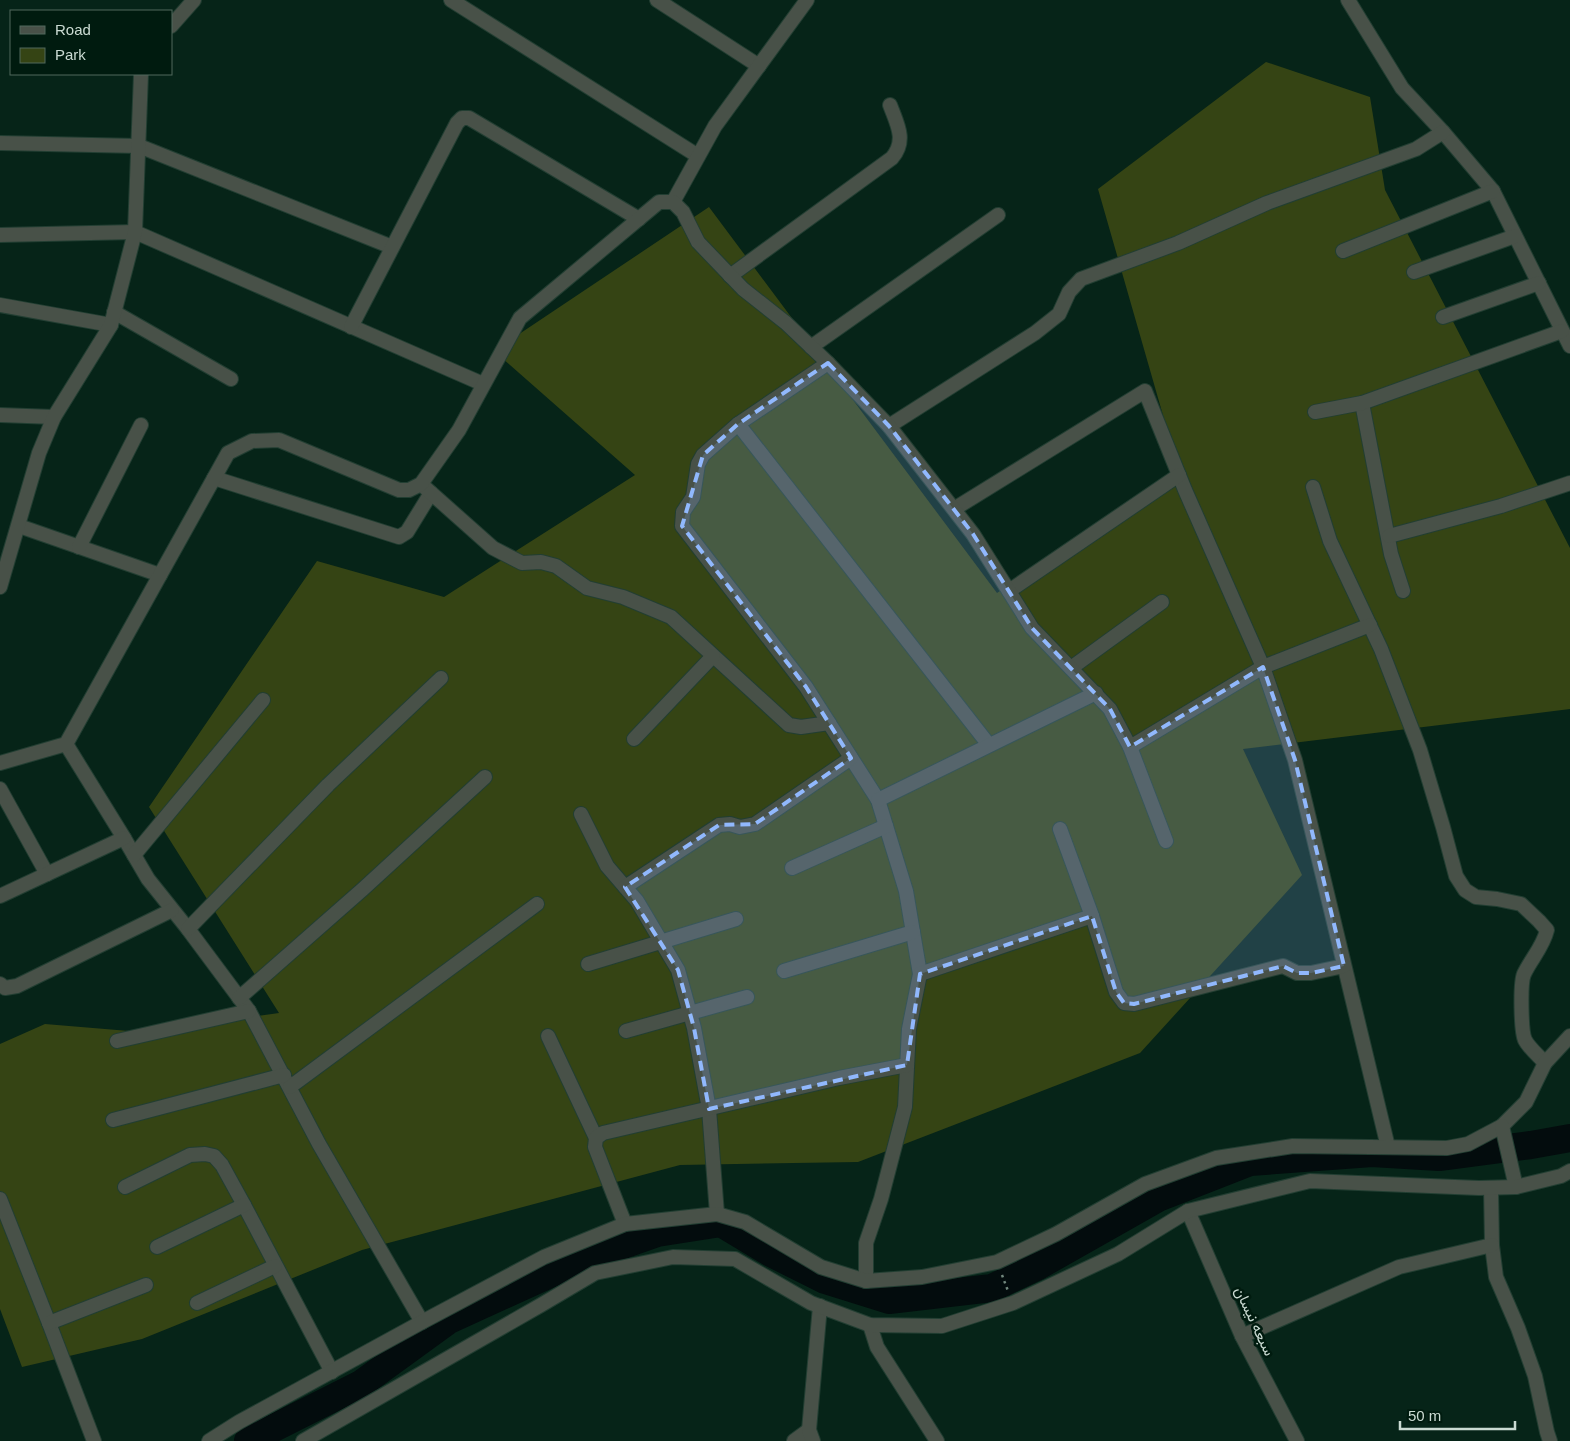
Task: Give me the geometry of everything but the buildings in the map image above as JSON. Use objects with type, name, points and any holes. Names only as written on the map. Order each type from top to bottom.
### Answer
[{"type":"street","points":[[172,25],[194,0]]},
{"type":"street","points":[[451,0],[698,156]]},
{"type":"street","points":[[656,0],[758,66]]},
{"type":"street","points":[[673,202],[715,126],[807,0]]},
{"type":"street","points":[[1348,0],[1402,88],[1443,132],[1493,191],[1570,346]]},
{"type":"street","points":[[0,587],[38,453],[54,417],[113,318],[136,232],[141,75]]},
{"type":"street","points":[[730,276],[892,158],[899,150],[901,135],[890,105]]},
{"type":"street","points":[[351,327],[457,123],[462,118],[469,118],[639,219]]},
{"type":"street","points":[[889,426],[1036,333],[1059,314],[1069,292],[1080,279],[1178,243],[1267,203],[1416,149],[1443,132]]},
{"type":"street","points":[[0,143],[139,146],[392,248]]},
{"type":"street","points":[[1343,251],[1493,191]]},
{"type":"street","points":[[214,478],[399,537],[407,532],[426,488],[520,318],[659,202],[673,202],[683,212],[698,242],[730,276],[743,289],[786,323],[889,426],[973,534],[1032,628],[1110,709],[1130,747],[1166,841]]},
{"type":"street","points":[[811,347],[998,215]]},
{"type":"street","points":[[0,235],[136,232],[483,384]]},
{"type":"street","points":[[1414,272],[1515,236]]},
{"type":"street","points":[[1443,317],[1539,283]]},
{"type":"street","points":[[0,305],[113,318],[231,379]]},
{"type":"street","points":[[1315,412],[1362,402],[1562,331]]},
{"type":"street","points":[[828,363],[738,424],[703,455],[698,464],[693,497],[683,512],[682,526],[806,687],[878,800],[906,891],[920,974],[909,1029],[905,1108],[881,1199],[866,1243],[866,1280]]},
{"type":"street","points":[[954,509],[1146,391],[1179,475],[1263,667],[1295,760],[1388,1147]]},
{"type":"street","points":[[1362,402],[1388,536],[1403,591]]},
{"type":"street","points":[[0,415],[54,417]]},
{"type":"street","points":[[738,424],[989,746]]},
{"type":"street","points":[[79,547],[141,425]]},
{"type":"street","points":[[0,763],[66,744],[228,453],[252,441],[279,440],[399,490],[426,488],[493,548],[522,563],[542,562],[556,566],[587,588],[623,597],[671,617],[789,725],[801,727],[829,723]]},
{"type":"street","points":[[1009,591],[1179,475]]},
{"type":"street","points":[[1388,536],[1501,506],[1570,483]]},
{"type":"street","points":[[1313,487],[1330,541],[1381,649],[1420,750],[1456,876],[1465,890],[1476,897],[1521,904],[1547,930],[1543,943],[1523,977],[1522,1000],[1525,1039],[1545,1063]]},
{"type":"street","points":[[18,526],[160,575]]},
{"type":"street","points":[[1071,668],[1162,602]]},
{"type":"street","points":[[1130,747],[1263,667],[1370,625]]},
{"type":"street","points":[[634,739],[713,656]]},
{"type":"street","points":[[188,929],[328,785],[441,678]]},
{"type":"street","points":[[878,800],[1096,693]]},
{"type":"street","points":[[134,855],[263,700]]},
{"type":"street","points":[[66,744],[148,879],[249,1011],[319,1144],[422,1322]]},
{"type":"street","points":[[625,887],[719,825],[730,824],[740,826],[755,824],[851,758]]},
{"type":"street","points":[[239,998],[363,890],[485,777]]},
{"type":"street","points":[[0,788],[47,874]]},
{"type":"street","points":[[581,814],[607,866],[636,901],[678,970],[694,1028],[708,1109],[717,1214]]},
{"type":"street","points":[[792,868],[886,826]]},
{"type":"street","points":[[1060,829],[1092,916],[1116,992],[1124,1003],[1134,1004],[1283,966],[1297,972],[1311,973],[1344,966]]},
{"type":"street","points":[[0,896],[124,838]]},
{"type":"street","points":[[113,1120],[287,1081],[537,904]]},
{"type":"street","points":[[2,989],[24,983],[172,910]]},
{"type":"street","points":[[920,974],[1092,916]]},
{"type":"street","points":[[588,964],[736,919]]},
{"type":"street","points":[[784,971],[913,932]]},
{"type":"street","points":[[626,1031],[747,996]]},
{"type":"street","points":[[117,1041],[249,1011]]},
{"type":"street","points":[[548,1036],[596,1138],[595,1147],[625,1224]]},
{"type":"street","points":[[208,1441],[239,1422],[544,1257],[625,1224],[717,1214],[744,1222],[821,1267],[866,1280],[922,1277],[997,1262],[1056,1234],[1145,1184],[1216,1158],[1293,1146],[1447,1148],[1468,1144],[1502,1126],[1526,1102],[1545,1063],[1570,1036]]},
{"type":"street","points":[[596,1138],[603,1134],[906,1064]]},
{"type":"street","points":[[1502,1126],[1516,1187]]},
{"type":"street","points":[[125,1187],[190,1155],[205,1154],[214,1156],[222,1165],[244,1204],[332,1372]]},
{"type":"street","points":[[303,1441],[595,1273],[673,1257],[735,1259],[811,1303],[870,1325],[942,1326],[1013,1303],[1118,1254],[1188,1211],[1310,1181],[1491,1188],[1516,1187],[1561,1176],[1570,1170]]},
{"type":"street","points":[[1491,1188],[1492,1245],[1496,1277],[1518,1328],[1535,1376],[1546,1432],[1550,1441]]},
{"type":"street","points":[[0,1199],[94,1441]]},
{"type":"street","points":[[157,1247],[244,1204]]},
{"type":"street","name":"سبعه نيسان","points":[[1188,1211],[1242,1336],[1297,1441]]},
{"type":"street","points":[[1242,1336],[1399,1268],[1492,1245]]},
{"type":"street","points":[[197,1303],[275,1266]]},
{"type":"street","points":[[49,1322],[146,1285]]},
{"type":"street","points":[[794,1441],[811,1436],[820,1306]]},
{"type":"street","points":[[870,1325],[877,1347],[936,1441]]},
{"type":"path","points":[[997,1262],[1013,1303]]},
{"type":"highlighted area","points":[[828,363],[889,426],[973,534],[1032,628],[1110,709],[1130,747],[1263,667],[1295,760],[1344,966],[1311,973],[1297,973],[1283,966],[1134,1004],[1124,1003],[1116,992],[1092,916],[920,974],[907,1065],[709,1109],[694,1028],[678,970],[625,887],[719,825],[755,824],[851,758],[806,687],[682,526],[703,455],[738,424]]},
{"type":"green space","points":[[1266,62],[1370,97],[1385,190],[1570,548],[1570,709],[1243,749],[1302,875],[1140,1053],[858,1162],[680,1165],[362,1250],[142,1339],[22,1367],[0,1309],[0,1044],[45,1024],[141,1032],[279,1013],[149,807],[317,561],[444,597],[635,475],[494,351],[709,207],[997,593],[1179,471],[1098,189]]},
{"type":"waterway","points":[[248,1441],[361,1384],[449,1320],[583,1259],[657,1233],[721,1223],[771,1253],[825,1280],[889,1300],[992,1288],[1038,1266],[1158,1198],[1250,1162],[1372,1153],[1439,1157],[1570,1138]]}]
